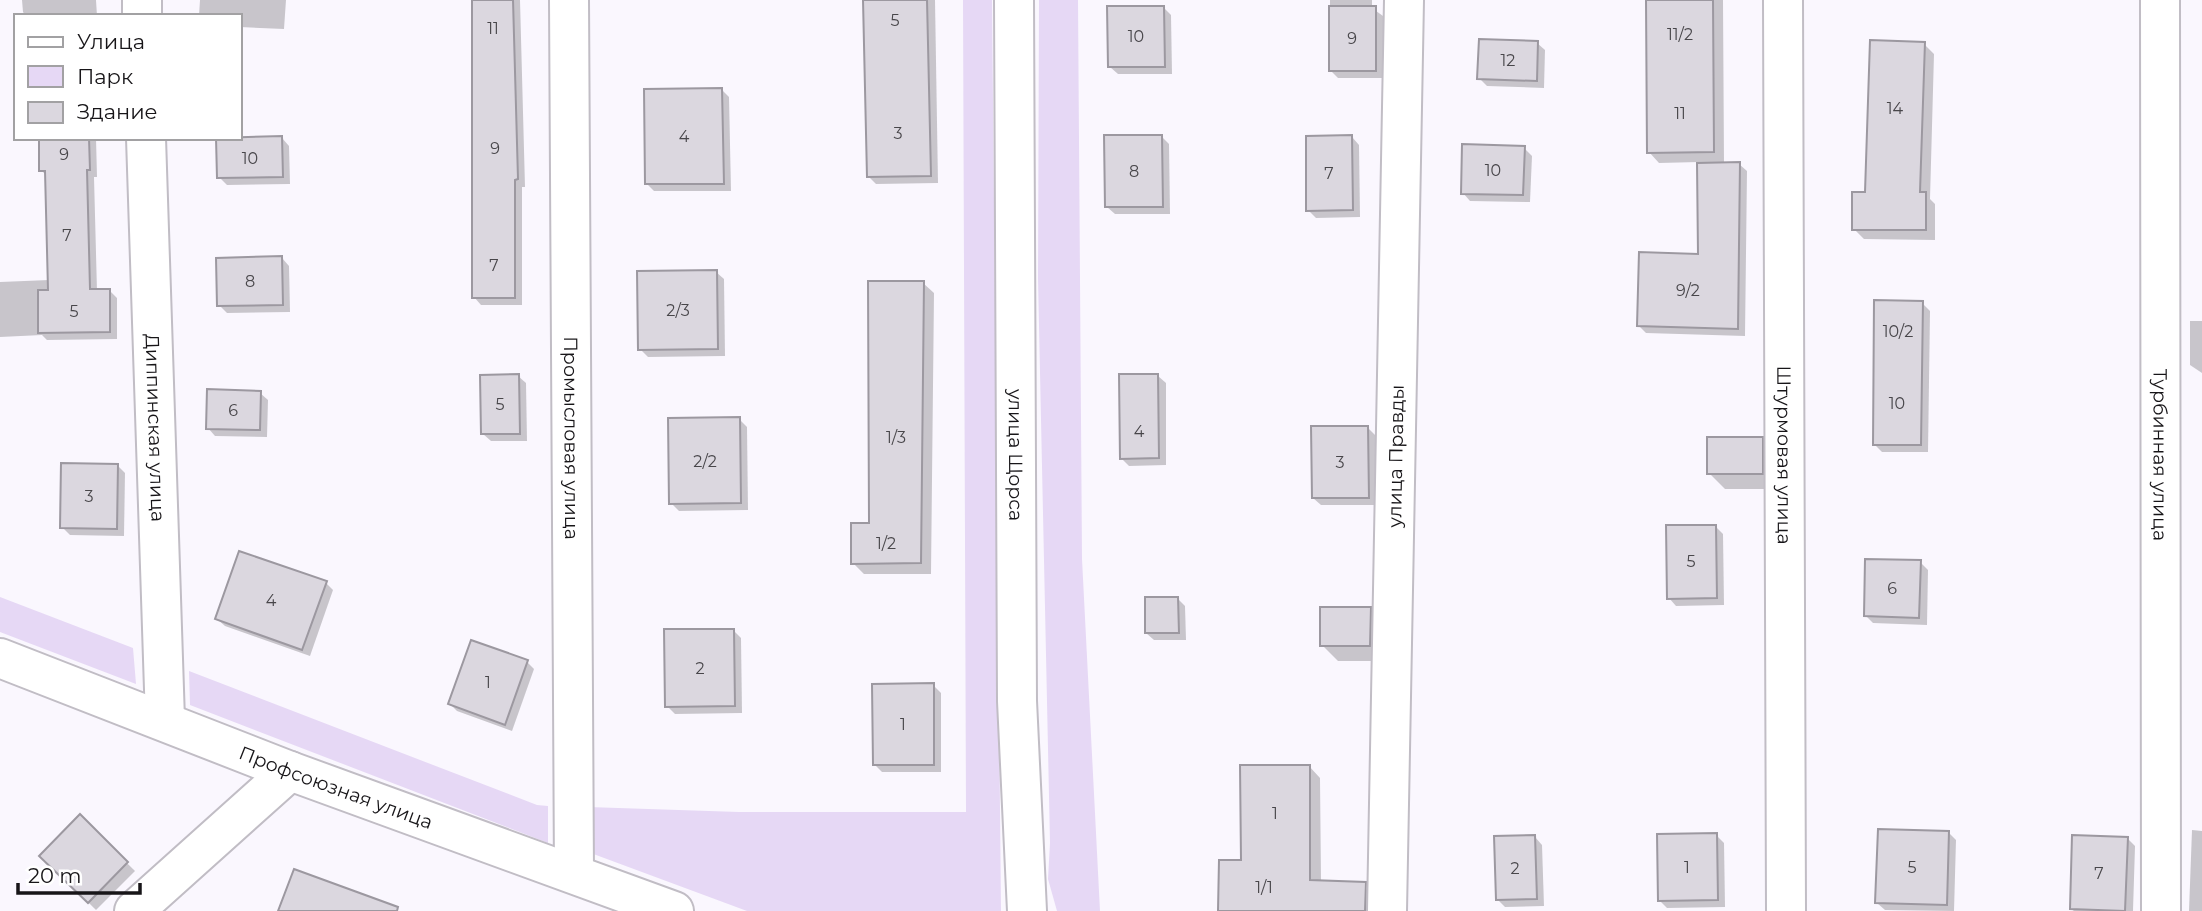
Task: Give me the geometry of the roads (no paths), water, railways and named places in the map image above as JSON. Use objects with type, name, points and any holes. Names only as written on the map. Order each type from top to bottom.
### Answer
[{"type":"street","name":"Промысловая улица","points":[[569,0],[574,873]]},
{"type":"street","name":"улица Щорса","points":[[1014,0],[1017,701],[1027,911]]},
{"type":"street","name":"улица Правды","points":[[1387,911],[1404,0]]},
{"type":"street","name":"Штурмовая улица","points":[[1783,0],[1786,911]]},
{"type":"street","name":"Турбинная улица","points":[[2160,0],[2161,911]]},
{"type":"street","name":"Диппинская улица","points":[[146,140],[165,720]]},
{"type":"street","name":"Профсоюзная улица","points":[[0,658],[165,720],[290,771],[674,911]]},
{"type":"street","points":[[134,911],[290,771]]}]
